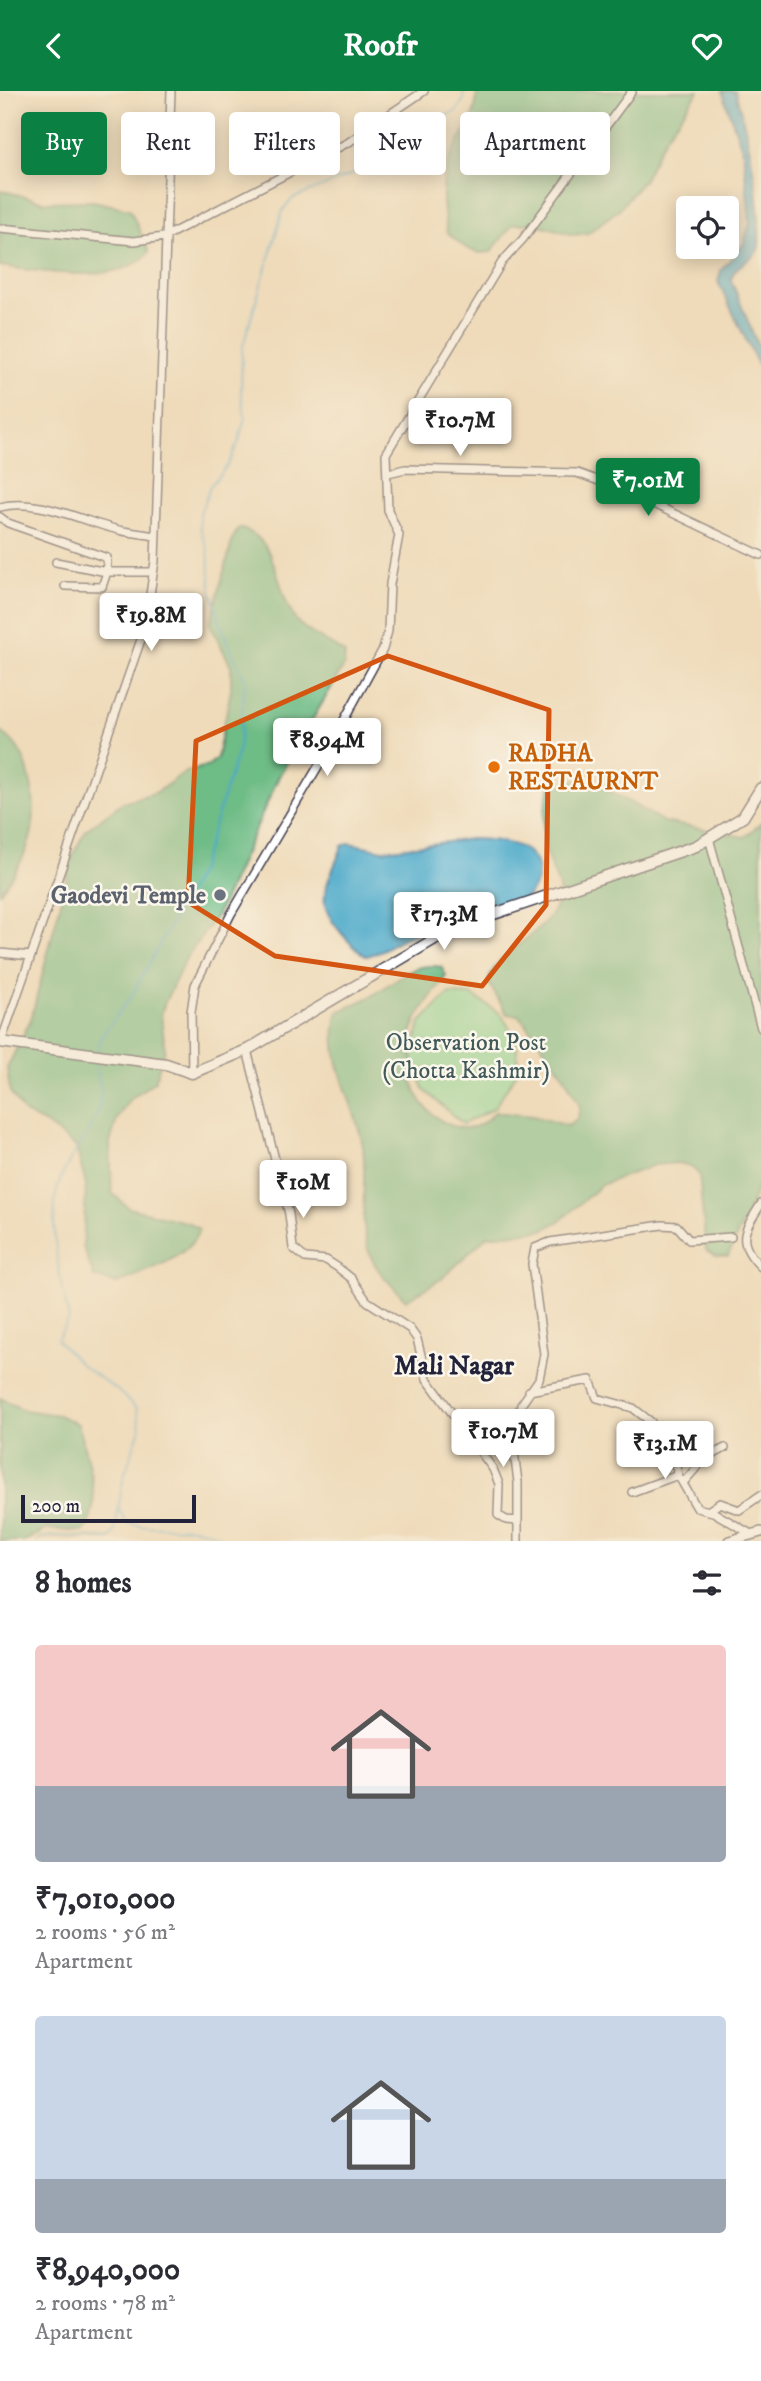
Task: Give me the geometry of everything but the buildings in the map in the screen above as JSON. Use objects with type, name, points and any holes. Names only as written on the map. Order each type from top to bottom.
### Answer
[{"type":"main road","points":[[0,1042],[110,1059],[166,1063],[192,1073],[247,1050],[455,927],[696,846],[743,817],[761,788]]},
{"type":"street","points":[[0,1042],[145,628],[155,536],[171,91]]},
{"type":"street","points":[[0,228],[134,241],[164,237],[349,142],[424,91]]},
{"type":"street","points":[[192,1073],[191,1011],[195,985],[231,914],[326,753],[383,649],[388,631],[390,584],[399,535],[388,510],[386,454],[502,261],[523,239],[632,91]]},
{"type":"street","points":[[388,473],[405,469],[577,474],[624,490],[761,555]]},
{"type":"street","points":[[0,507],[42,509],[121,531],[155,536]]},
{"type":"street","points":[[0,517],[8,523],[107,558],[103,587],[65,586]]},
{"type":"street","points":[[56,562],[107,572],[153,572]]},
{"type":"street","points":[[709,838],[761,1028]]},
{"type":"street","points":[[0,953],[31,956]]},
{"type":"street","points":[[247,1050],[289,1214],[293,1248],[305,1258],[326,1260],[337,1267],[351,1278],[367,1301],[410,1329],[417,1339],[426,1380],[493,1469],[499,1484],[498,1515],[506,1520],[518,1521]]},
{"type":"street","points":[[761,1205],[747,1224],[743,1238],[753,1259],[761,1266]]},
{"type":"street","points":[[518,1541],[518,1482],[512,1437],[521,1405],[539,1379],[544,1354],[532,1264],[534,1248],[550,1242],[662,1225],[677,1226],[690,1240],[731,1237]]},
{"type":"street","points":[[529,1391],[590,1380],[597,1398],[633,1408],[670,1441],[678,1475],[697,1508],[756,1533]]},
{"type":"street","points":[[683,1483],[704,1460],[725,1448]]},
{"type":"street","points":[[632,1492],[678,1475]]},
{"type":"street","points":[[708,1511],[720,1503],[739,1510],[761,1495]]},
{"type":"street","points":[[729,1541],[756,1533]]},
{"type":"highlighted area","points":[[388,656],[549,710],[546,905],[482,986],[275,956],[188,902],[196,741]]},
{"type":"green space","points":[[477,91],[699,91],[665,138],[643,181],[618,210],[588,233],[574,235],[536,224],[513,224],[491,252],[478,253],[466,248],[447,233],[443,192],[445,175],[460,138],[460,175],[610,175],[610,112],[473,112]]},
{"type":"green space","points":[[0,190],[45,202],[93,201],[130,209],[149,252],[136,263],[120,270],[100,273],[57,273],[0,266]]},
{"type":"green space","points":[[239,528],[252,533],[270,554],[289,608],[296,620],[306,630],[345,654],[344,666],[279,776],[218,913],[186,958],[161,1014],[165,1049],[155,1081],[129,1100],[117,1119],[110,1143],[112,1193],[129,1208],[189,1223],[199,1229],[194,1239],[176,1256],[117,1284],[94,1277],[83,1246],[86,1185],[76,1147],[46,1124],[24,1113],[10,1092],[7,1068],[31,1019],[73,854],[86,830],[123,802],[157,792],[185,772],[208,766],[217,758],[231,690],[231,666],[210,624],[233,538]]},
{"type":"green space","points":[[0,731],[15,745],[25,762],[34,808],[31,837],[26,851],[0,892]]},
{"type":"green space","points":[[576,780],[603,787],[664,822],[745,837],[761,823],[761,1180],[728,1256],[717,1256],[706,1250],[699,1174],[690,1166],[679,1163],[654,1165],[601,1185],[560,1221],[543,1230],[487,1236],[443,1278],[406,1300],[379,1270],[371,1257],[365,1237],[363,1147],[338,1064],[335,1029],[338,1012],[368,998],[402,975],[420,967],[441,967],[446,976],[418,1017],[410,1040],[414,1062],[413,1085],[425,1107],[445,1123],[468,1128],[479,1125],[495,1112],[533,1116],[568,1126],[578,1118],[580,1106],[563,1074],[518,1015],[507,1014],[488,982],[502,959],[544,923],[558,901],[558,884],[545,846],[546,803],[551,786]]},
{"type":"green space","name":"Observation Post (Chotta Kashmir)","points":[[449,994],[471,995],[501,1014],[516,1039],[519,1069],[494,1108],[463,1124],[424,1090],[412,1057],[420,1023]]},
{"type":"green space","points":[[0,1398],[24,1410],[58,1415],[78,1424],[92,1479],[93,1494],[90,1521],[83,1532],[48,1529],[24,1541],[0,1541]]},
{"type":"water","points":[[722,91],[735,91],[745,127],[756,189],[759,247],[753,256],[736,270],[731,280],[761,353],[761,371],[718,282],[721,270],[731,259],[739,259],[739,250],[750,222],[743,152]]},
{"type":"water","points":[[471,839],[513,844],[530,854],[536,862],[538,877],[533,889],[522,901],[427,929],[366,956],[354,947],[330,918],[325,904],[326,890],[342,846],[349,843],[383,850]]},
{"type":"waterway","points":[[98,1050],[101,1037],[132,995],[200,870],[239,748],[245,680],[225,637],[211,591],[208,550],[200,528],[200,513],[211,485],[228,465],[239,441],[245,417],[241,393],[242,349],[283,210],[292,199],[353,174],[370,155],[403,133],[457,111],[464,99],[463,91]]},
{"type":"waterway","points":[[37,1541],[39,1538],[57,1536],[110,1539],[115,1531],[123,1479],[140,1429],[137,1409],[117,1390],[81,1365],[57,1340],[69,1319],[55,1242],[56,1195],[65,1169],[94,1122],[98,1109],[101,1091],[95,1059]]},
{"type":"waterway","points":[[118,1507],[126,1522],[152,1527],[204,1530],[227,1541]]},
{"type":"place","name":"RADHA RESTAURNT","points":[[494,767]]},
{"type":"place","name":"Gaodevi Temple","points":[[220,895]]},
{"type":"district","name":"Mali Nagar","points":[[454,1365]]}]
